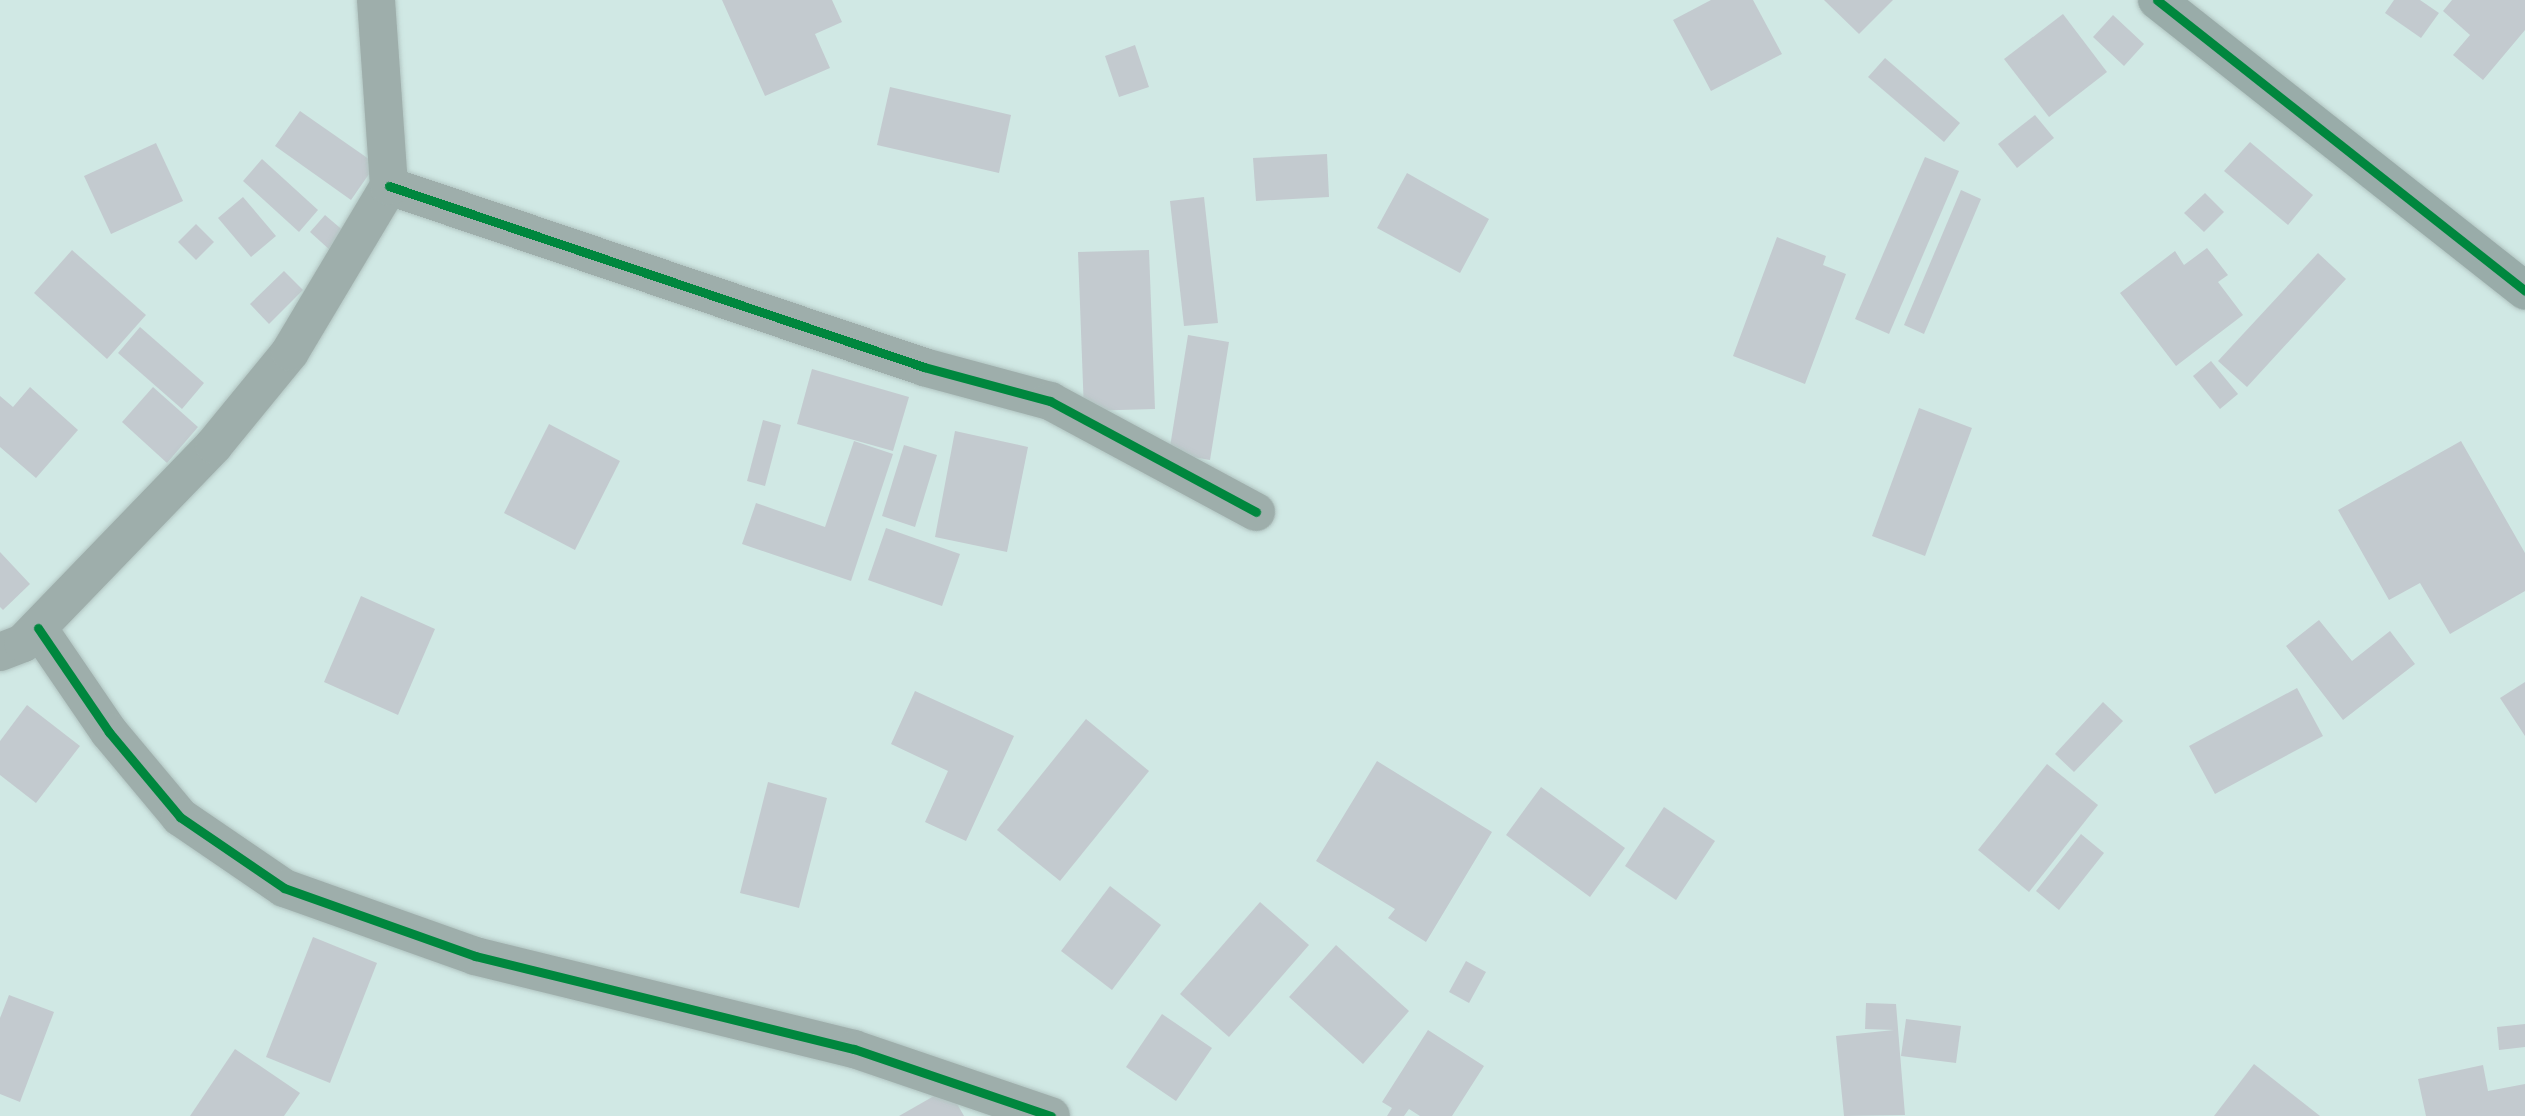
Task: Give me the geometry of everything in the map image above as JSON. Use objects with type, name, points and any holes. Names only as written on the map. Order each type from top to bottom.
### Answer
[{"type":"street","points":[[0,652],[38,628],[214,445],[290,352],[389,186],[376,0]]},
{"type":"street","points":[[2157,0],[2525,291]]},
{"type":"street","points":[[389,186],[924,367],[1050,401],[1256,512]]},
{"type":"street","points":[[38,628],[109,732],[180,817],[284,888],[475,956],[854,1049],[1051,1116]]},
{"type":"building","points":[[722,0],[832,0],[842,22],[815,34],[830,68],[765,96]]},
{"type":"building","points":[[1711,0],[1753,0],[1782,54],[1711,91],[1673,20]]},
{"type":"building","points":[[1824,0],[1893,0],[1859,34]]},
{"type":"building","points":[[2394,0],[2420,0],[2439,13],[2421,38],[2385,13]]},
{"type":"building","points":[[2452,0],[2525,0],[2525,30],[2483,80],[2453,55],[2470,35],[2443,11]]},
{"type":"building","points":[[2063,14],[2107,72],[2049,117],[2004,59]]},
{"type":"building","points":[[2113,15],[2144,44],[2124,66],[2093,37]]},
{"type":"building","points":[[1135,45],[1149,87],[1119,97],[1105,56]]},
{"type":"building","points":[[1885,58],[1960,123],[1944,142],[1868,77]]},
{"type":"building","points":[[890,87],[1011,115],[999,173],[877,145]]},
{"type":"building","points":[[300,111],[376,164],[351,200],[275,146]]},
{"type":"building","points":[[2035,115],[2054,138],[2017,168],[1998,144]]},
{"type":"building","points":[[2250,142],[2313,195],[2288,225],[2224,171]]},
{"type":"building","points":[[156,143],[183,201],[111,234],[84,176]]},
{"type":"building","points":[[1327,154],[1329,197],[1256,201],[1253,158]]},
{"type":"building","points":[[1925,157],[1959,171],[1889,334],[1855,319]]},
{"type":"building","points":[[262,159],[318,210],[299,232],[243,181]]},
{"type":"building","points":[[1407,173],[1489,219],[1460,273],[1377,228]]},
{"type":"building","points":[[1961,190],[1981,199],[1924,334],[1904,325]]},
{"type":"building","points":[[2205,193],[2224,212],[2204,232],[2184,213]]},
{"type":"building","points":[[243,197],[276,236],[251,257],[218,218]]},
{"type":"building","points":[[1204,197],[1218,323],[1184,326],[1170,201]]},
{"type":"building","points":[[325,215],[346,233],[331,251],[310,232]]},
{"type":"building","points":[[196,224],[214,242],[196,260],[178,242]]},
{"type":"building","points":[[1777,237],[1826,256],[1823,265],[1846,274],[1805,384],[1733,356]]},
{"type":"building","points":[[2207,248],[2228,275],[2218,282],[2243,315],[2176,366],[2120,293],[2175,251],[2184,265]]},
{"type":"building","points":[[72,250],[146,315],[107,359],[34,293]]},
{"type":"building","points":[[1149,250],[1155,409],[1084,411],[1078,252]]},
{"type":"building","points":[[2318,253],[2346,279],[2247,387],[2218,361]]},
{"type":"building","points":[[284,271],[303,290],[269,324],[250,304]]},
{"type":"building","points":[[140,327],[204,383],[182,409],[118,353]]},
{"type":"building","points":[[1188,335],[1229,342],[1210,460],[1169,453]]},
{"type":"building","points":[[2211,361],[2238,394],[2220,409],[2193,376]]},
{"type":"building","points":[[812,369],[909,397],[893,451],[797,424]]},
{"type":"building","points":[[30,387],[78,430],[36,478],[0,447],[0,396],[13,407]]},
{"type":"building","points":[[153,387],[198,427],[167,463],[122,422]]},
{"type":"building","points":[[1919,408],[1972,428],[1925,556],[1872,536]]},
{"type":"building","points":[[763,420],[781,425],[765,486],[747,481]]},
{"type":"building","points":[[549,424],[620,461],[575,550],[504,513]]},
{"type":"building","points":[[955,431],[1028,447],[1007,552],[935,537]]},
{"type":"building","points":[[854,441],[893,454],[851,581],[742,544],[756,503],[825,527]]},
{"type":"building","points":[[2461,441],[2525,553],[2525,591],[2450,634],[2420,583],[2389,600],[2338,510]]},
{"type":"building","points":[[904,445],[937,455],[915,527],[882,516]]},
{"type":"building","points":[[886,528],[960,554],[942,606],[868,580]]},
{"type":"building","points":[[0,552],[30,584],[3,610],[0,607]]},
{"type":"building","points":[[361,596],[435,629],[398,715],[324,682]]},
{"type":"building","points":[[2319,620],[2352,661],[2390,631],[2415,664],[2343,720],[2286,646]]},
{"type":"building","points":[[2525,682],[2525,736],[2500,698]]},
{"type":"building","points":[[2297,688],[2323,736],[2215,794],[2189,746]]},
{"type":"building","points":[[915,691],[1014,736],[966,841],[925,822],[948,771],[891,744]]},
{"type":"building","points":[[2103,702],[2123,721],[2074,772],[2055,754]]},
{"type":"building","points":[[27,705],[80,746],[36,803],[0,775],[0,741]]},
{"type":"building","points":[[1086,719],[1149,771],[1060,881],[997,830]]},
{"type":"building","points":[[1377,761],[1492,832],[1426,942],[1388,918],[1395,909],[1316,861]]},
{"type":"building","points":[[2047,764],[2098,805],[2029,892],[1978,850]]},
{"type":"building","points":[[768,782],[827,798],[799,908],[740,893]]},
{"type":"building","points":[[1541,787],[1625,848],[1590,897],[1506,835]]},
{"type":"building","points":[[1664,807],[1715,841],[1676,900],[1625,866]]},
{"type":"building","points":[[2081,834],[2104,853],[2059,910],[2036,891]]},
{"type":"building","points":[[1110,886],[1161,925],[1112,990],[1061,951]]},
{"type":"building","points":[[1260,902],[1309,945],[1229,1037],[1180,994]]},
{"type":"building","points":[[313,937],[377,963],[330,1083],[266,1057]]},
{"type":"building","points":[[1336,945],[1409,1011],[1363,1064],[1289,997]]},
{"type":"building","points":[[1466,961],[1486,972],[1469,1003],[1449,992]]},
{"type":"building","points":[[9,995],[54,1012],[20,1102],[0,1094],[0,1018]]},
{"type":"building","points":[[1866,1003],[1896,1004],[1905,1115],[1844,1116],[1836,1036],[1894,1030],[1865,1029]]},
{"type":"building","points":[[1162,1014],[1212,1048],[1176,1101],[1126,1067]]},
{"type":"building","points":[[1906,1019],[1961,1026],[1956,1063],[1901,1056]]},
{"type":"building","points":[[2525,1024],[2525,1047],[2499,1050],[2497,1027]]},
{"type":"building","points":[[1428,1030],[1484,1066],[1452,1116],[1420,1116],[1409,1109],[1404,1116],[1387,1116],[1392,1108],[1382,1102]]},
{"type":"building","points":[[235,1049],[300,1093],[284,1116],[190,1116]]},
{"type":"building","points":[[2254,1064],[2320,1116],[2214,1116]]},
{"type":"building","points":[[2483,1065],[2488,1091],[2525,1084],[2525,1116],[2426,1116],[2418,1079]]},
{"type":"building","points":[[948,1088],[964,1116],[899,1116]]},
{"type":"cycle path","points":[[2157,0],[2525,291]]},
{"type":"cycle path","points":[[389,186],[924,367],[1050,401],[1256,512]]},
{"type":"cycle path","points":[[38,628],[109,732],[180,817],[284,888],[475,956],[854,1049],[1051,1116]]}]
